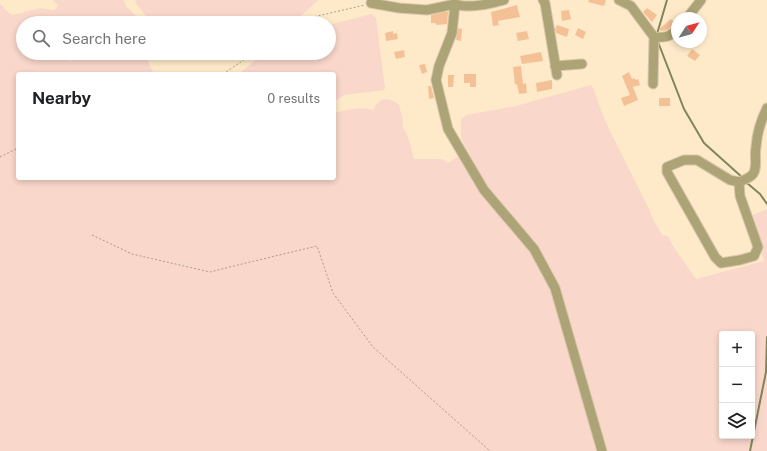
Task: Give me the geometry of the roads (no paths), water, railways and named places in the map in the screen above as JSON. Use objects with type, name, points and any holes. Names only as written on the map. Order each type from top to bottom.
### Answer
[{"type":"street","points":[[371,4],[427,10],[453,2],[460,6],[471,6],[504,0]]},
{"type":"street","points":[[619,0],[631,6],[654,37],[652,84]]},
{"type":"street","points":[[692,12],[701,0]]},
{"type":"street","points":[[544,1],[557,75]]},
{"type":"street","points":[[453,2],[452,33],[439,66],[436,80],[448,129],[484,190],[534,249],[555,288],[602,451]]},
{"type":"street","points":[[654,37],[663,38],[671,36]]},
{"type":"street","points":[[555,66],[582,64]]},
{"type":"street","points":[[744,180],[740,196],[758,247],[754,256],[721,263],[715,257],[687,208],[667,172],[667,167],[684,160],[697,160],[730,180],[744,180],[753,174],[755,168],[755,148],[762,120],[767,108]]},
{"type":"waterway","points":[[657,34],[667,0]]},
{"type":"waterway","points":[[658,42],[684,109],[704,143],[743,178]]},
{"type":"waterway","points":[[747,183],[760,194],[767,204]]},
{"type":"waterway","points":[[750,451],[766,372],[767,337]]}]
